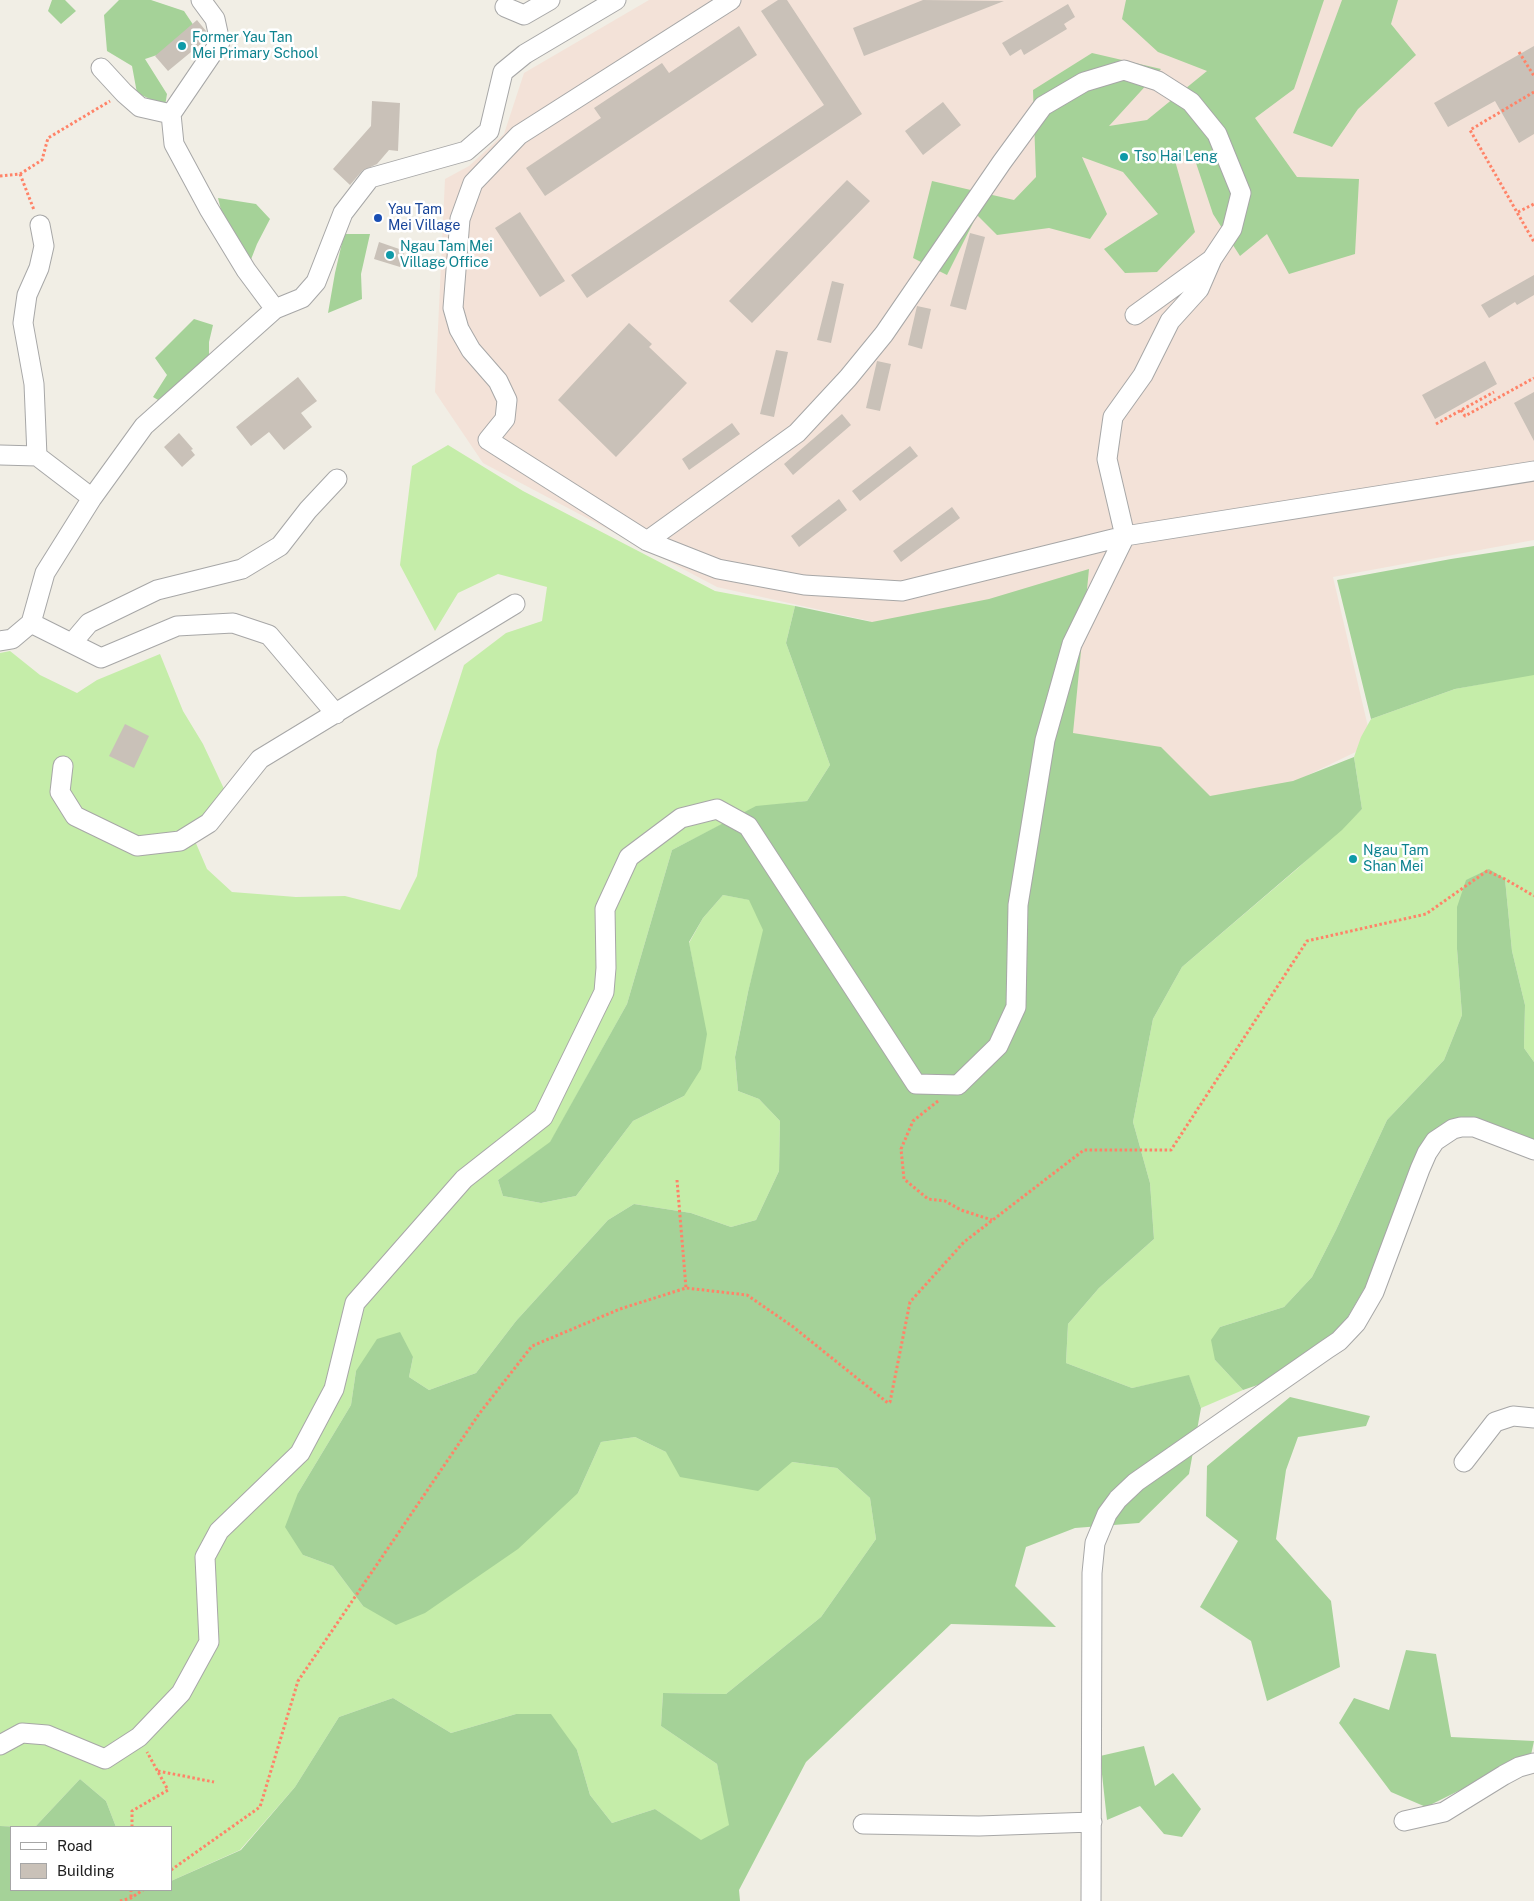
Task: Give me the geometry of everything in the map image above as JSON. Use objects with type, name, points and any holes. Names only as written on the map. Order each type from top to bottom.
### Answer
[{"type":"street","points":[[202,0],[215,19],[220,42],[171,114],[174,144],[241,262],[276,309]]},
{"type":"street","points":[[505,7],[524,15],[550,0]]},
{"type":"street","points":[[0,640],[12,639],[31,623],[45,573],[92,498],[144,426],[276,309],[302,298],[316,282],[343,213],[370,178],[466,151],[489,131],[503,72],[525,54],[616,0]]},
{"type":"street","points":[[731,0],[519,135],[473,183],[460,219],[453,308],[459,329],[471,350],[498,381],[507,400],[505,419],[488,440],[647,541],[718,569],[728,571],[804,585],[902,591],[1124,536],[1534,471]]},
{"type":"street","points":[[101,68],[124,94],[140,107],[171,114]]},
{"type":"street","points":[[0,1745],[22,1733],[47,1735],[105,1758],[139,1737],[181,1693],[209,1642],[205,1557],[220,1531],[300,1453],[334,1389],[355,1303],[464,1179],[543,1117],[604,992],[606,968],[605,909],[629,857],[681,818],[717,809],[748,826],[916,1084],[958,1086],[998,1046],[1016,1007],[1018,905],[1045,740],[1072,644],[1124,536],[1107,459],[1113,417],[1143,375],[1170,321],[1199,290],[1212,259],[1232,229],[1241,193],[1218,134],[1191,102],[1158,81],[1124,70],[1084,82],[1043,106],[884,334],[848,378],[797,433],[647,541]]},
{"type":"street","points":[[37,456],[34,384],[23,324],[27,295],[40,268],[44,246],[40,225]]},
{"type":"street","points":[[1135,315],[1212,259]]},
{"type":"street","points":[[0,455],[37,456],[92,498]]},
{"type":"street","points":[[72,643],[89,623],[157,590],[242,569],[280,546],[308,510],[337,479]]},
{"type":"street","points":[[63,766],[60,792],[75,816],[137,846],[180,841],[209,823],[260,759],[515,604]]},
{"type":"street","points":[[31,623],[101,658],[177,626],[233,623],[269,635],[336,714]]},
{"type":"street","points":[[1092,1901],[1092,1564],[1098,1533],[1111,1507],[1126,1491],[1152,1470],[1327,1349],[1352,1327],[1364,1312],[1374,1292],[1420,1169],[1435,1140],[1453,1128],[1460,1126],[1474,1127],[1534,1150]]},
{"type":"street","points":[[1464,1462],[1495,1422],[1512,1416],[1534,1418]]},
{"type":"street","points":[[1404,1821],[1444,1812],[1504,1775],[1519,1767],[1534,1763]]},
{"type":"street","points":[[863,1824],[979,1826],[1092,1822]]},
{"type":"path","points":[[1519,52],[1534,76]]},
{"type":"path","points":[[1534,92],[1470,130],[1534,242]]},
{"type":"path","points":[[0,176],[20,174],[42,160],[48,138],[124,94]]},
{"type":"path","points":[[20,174],[40,225]]},
{"type":"path","points":[[1518,212],[1534,204]]},
{"type":"path","points":[[1461,410],[1464,416],[1534,378]]},
{"type":"path","points":[[1436,424],[1494,392]]},
{"type":"path","points":[[1476,402],[1479,408]]},
{"type":"path","points":[[172,1869],[260,1807],[298,1680],[479,1414],[532,1346],[620,1309],[686,1288],[747,1295],[792,1326],[888,1403],[890,1402],[910,1302],[964,1242],[1084,1150],[1171,1150],[1307,941],[1426,914],[1487,871],[1534,896]]},
{"type":"path","points":[[958,1086],[913,1121],[901,1149],[904,1179],[928,1199],[945,1201],[961,1210],[992,1220]]},
{"type":"path","points":[[677,1180],[686,1288]]},
{"type":"path","points":[[132,1826],[132,1811],[168,1790],[139,1737]]},
{"type":"path","points":[[158,1771],[214,1782]]},
{"type":"path","points":[[131,1891],[131,1898]]},
{"type":"path","points":[[120,1901],[131,1898],[142,1891]]},
{"type":"shaded area","points":[[649,0],[1534,0],[1534,540],[1333,577],[1372,744],[1045,903],[948,924],[870,621],[717,587],[483,463],[435,392],[445,179],[469,166],[504,134],[524,73]]},
{"type":"green space","points":[[52,0],[65,0],[76,11],[61,24],[48,11]]},
{"type":"green space","points":[[119,0],[151,0],[184,11],[194,26],[175,49],[145,59],[167,94],[165,106],[137,93],[132,66],[107,51],[104,15]]},
{"type":"green space","points":[[1126,0],[1324,0],[1294,89],[1255,118],[1297,177],[1359,179],[1355,254],[1289,274],[1267,234],[1240,256],[1213,214],[1193,154],[1174,157],[1195,232],[1157,272],[1125,273],[1104,249],[1158,214],[1123,172],[1082,157],[1107,214],[1090,239],[1049,228],[997,235],[977,215],[947,275],[913,258],[932,181],[1014,200],[1036,177],[1033,90],[1092,53],[1161,69],[1109,126],[1147,120],[1207,71],[1158,52],[1122,19]]},
{"type":"green space","points":[[1342,0],[1398,0],[1391,24],[1416,55],[1358,109],[1332,147],[1293,133]]},
{"type":"green space","points":[[218,198],[256,204],[270,219],[250,262],[233,258]]},
{"type":"green space","points":[[344,234],[370,234],[361,274],[362,299],[328,313],[335,273]]},
{"type":"green space","points":[[194,319],[213,325],[209,342],[209,356],[172,408],[153,397],[167,375],[155,358]]},
{"type":"green space","points":[[448,445],[523,491],[715,591],[795,606],[786,643],[830,765],[807,801],[756,807],[672,850],[627,1004],[550,1143],[498,1180],[503,1196],[541,1203],[576,1196],[633,1121],[684,1096],[696,979],[689,943],[703,918],[723,895],[750,900],[764,930],[748,992],[735,1057],[738,1091],[759,1099],[780,1121],[779,1171],[756,1220],[731,1227],[691,1213],[634,1204],[608,1220],[516,1321],[476,1373],[429,1390],[409,1377],[413,1357],[356,1371],[351,1405],[298,1493],[303,1555],[333,1566],[363,1606],[578,1493],[601,1442],[635,1437],[666,1452],[792,1462],[837,1468],[870,1498],[876,1539],[821,1617],[726,1694],[663,1693],[661,1726],[717,1764],[730,1825],[701,1841],[655,1809],[612,1823],[590,1795],[577,1750],[516,1714],[451,1733],[393,1698],[339,1717],[295,1787],[240,1850],[172,1881],[172,1826],[116,1826],[106,1801],[80,1779],[36,1826],[0,1826],[0,653],[10,651],[40,675],[77,693],[97,680],[160,654],[183,711],[203,744],[225,791],[195,841],[207,869],[232,892],[296,897],[345,896],[400,910],[417,876],[437,750],[464,665],[506,633],[542,621],[547,587],[498,574],[458,593],[435,631],[400,565],[412,466]]},
{"type":"green space","points":[[1534,546],[1534,675],[1455,689],[1371,719],[1337,580]]},
{"type":"green space","points":[[1089,569],[1073,733],[1161,747],[1210,796],[1293,781],[1354,757],[1362,809],[1342,830],[1182,967],[1153,1019],[1133,1122],[1150,1183],[1154,1239],[1099,1288],[1068,1324],[1066,1363],[1132,1388],[1189,1375],[1201,1408],[1189,1474],[1139,1523],[1075,1528],[1026,1547],[1015,1586],[1056,1627],[951,1624],[806,1762],[739,1890],[740,1901],[0,1901],[0,1826],[10,1826],[10,1891],[172,1891],[172,1881],[241,1850],[295,1787],[339,1717],[393,1698],[451,1733],[516,1714],[551,1714],[577,1750],[590,1795],[612,1823],[655,1809],[701,1840],[729,1825],[717,1764],[661,1726],[663,1693],[726,1694],[821,1617],[876,1539],[870,1498],[837,1468],[792,1462],[758,1491],[680,1477],[666,1452],[635,1437],[601,1442],[578,1493],[518,1549],[425,1613],[396,1625],[363,1606],[333,1566],[303,1555],[285,1527],[298,1493],[351,1405],[356,1371],[377,1339],[400,1332],[413,1357],[409,1377],[429,1390],[476,1373],[516,1321],[608,1220],[634,1204],[691,1213],[731,1227],[756,1220],[779,1171],[780,1121],[759,1099],[738,1091],[735,1057],[763,930],[749,900],[723,895],[703,918],[689,942],[707,1034],[701,1069],[684,1096],[633,1121],[576,1196],[541,1203],[503,1196],[498,1180],[550,1142],[627,1004],[672,850],[756,806],[807,801],[830,765],[786,643],[795,606],[872,622],[989,599]]},
{"type":"green space","points":[[1534,674],[1534,1062],[1524,1048],[1525,1005],[1512,951],[1505,879],[1457,949],[1462,1015],[1444,1060],[1387,1120],[1312,1277],[1284,1307],[1220,1327],[1215,1360],[1243,1390],[1201,1408],[1189,1376],[1132,1388],[1066,1363],[1068,1324],[1099,1288],[1154,1239],[1150,1183],[1133,1122],[1153,1019],[1182,967],[1297,869],[1362,809],[1354,757],[1361,737],[1371,719],[1455,689]]},
{"type":"green space","points":[[1489,869],[1505,879],[1512,951],[1525,1005],[1524,1048],[1534,1062],[1534,1141],[1479,1120],[1425,1146],[1373,1274],[1339,1332],[1284,1376],[1243,1390],[1215,1360],[1211,1340],[1220,1327],[1284,1307],[1312,1277],[1387,1120],[1444,1060],[1462,1015],[1457,949],[1457,907],[1466,880]]},
{"type":"green space","points":[[1290,1397],[1370,1416],[1366,1426],[1298,1437],[1286,1470],[1276,1539],[1331,1601],[1340,1667],[1267,1701],[1251,1641],[1200,1607],[1238,1541],[1206,1516],[1207,1466]]},
{"type":"green space","points":[[1406,1650],[1436,1654],[1451,1737],[1534,1741],[1531,1755],[1426,1807],[1391,1792],[1339,1723],[1354,1698],[1389,1710]]},
{"type":"green space","points":[[1144,1746],[1155,1786],[1173,1773],[1201,1809],[1182,1837],[1164,1834],[1140,1806],[1107,1820],[1100,1756]]},
{"type":"green space","points":[[80,1779],[106,1801],[116,1826],[36,1826]]},
{"type":"building","points":[[778,0],[787,0],[862,114],[587,298],[571,275],[824,105],[761,11]]},
{"type":"building","points":[[923,0],[1004,1],[864,56],[853,28]]},
{"type":"building","points":[[1068,4],[1075,17],[1064,24],[1067,29],[1024,55],[1021,49],[1010,56],[1002,43]]},
{"type":"building","name":"Former Yau Tan Mei Primary School","points":[[197,20],[206,31],[208,38],[168,71],[155,56]]},
{"type":"building","points":[[739,26],[757,55],[545,196],[526,168],[601,118],[594,108],[662,63],[669,73]]},
{"type":"building","points":[[1534,46],[1534,134],[1519,143],[1495,101],[1448,127],[1434,103]]},
{"type":"building","points":[[372,101],[400,103],[398,151],[389,150],[377,164],[362,171],[350,185],[333,169],[371,126]]},
{"type":"building","points":[[943,102],[961,125],[923,155],[905,131]]},
{"type":"building","points":[[847,180],[870,201],[752,323],[729,301]]},
{"type":"building","points":[[520,212],[565,281],[540,297],[495,228]]},
{"type":"building","points":[[970,233],[985,237],[966,310],[950,306]]},
{"type":"building","name":"Ngau Tam Mei Village Office","points":[[379,242],[405,251],[400,267],[374,259]]},
{"type":"building","points":[[1534,275],[1534,295],[1517,305],[1515,302],[1489,318],[1481,305]]},
{"type":"building","points":[[832,281],[844,284],[831,343],[817,340]]},
{"type":"building","points":[[917,306],[931,309],[922,349],[908,345]]},
{"type":"building","points":[[629,323],[652,344],[649,347],[687,383],[616,457],[558,400]]},
{"type":"building","points":[[776,350],[788,352],[774,417],[760,414]]},
{"type":"building","points":[[877,361],[891,364],[880,411],[866,408]]},
{"type":"building","points":[[1485,361],[1497,384],[1435,419],[1422,395]]},
{"type":"building","points":[[298,377],[317,401],[301,413],[312,427],[284,450],[269,432],[251,446],[236,427]]},
{"type":"building","points":[[1534,392],[1534,441],[1514,403]]},
{"type":"building","points":[[842,414],[851,425],[793,475],[784,464]]},
{"type":"building","points":[[732,423],[740,434],[689,470],[682,459]]},
{"type":"building","points":[[179,433],[193,449],[191,450],[195,455],[182,467],[164,447]]},
{"type":"building","points":[[910,446],[918,456],[860,501],[852,491]]},
{"type":"building","points":[[839,499],[847,510],[799,547],[791,536]]},
{"type":"building","points":[[952,507],[960,518],[901,562],[893,551]]},
{"type":"building","points":[[125,724],[149,736],[134,768],[109,756]]},
{"type":"place","name":"Former Yau Tan Mei Primary School","points":[[182,46]]},
{"type":"place","name":"Tso Hai Leng","points":[[1124,157]]},
{"type":"place","name":"Yau Tam Mei Village","points":[[378,218]]},
{"type":"place","name":"Ngau Tam Mei Village Office","points":[[390,255]]},
{"type":"place","name":"Ngau Tam Shan Mei","points":[[1353,859]]}]
